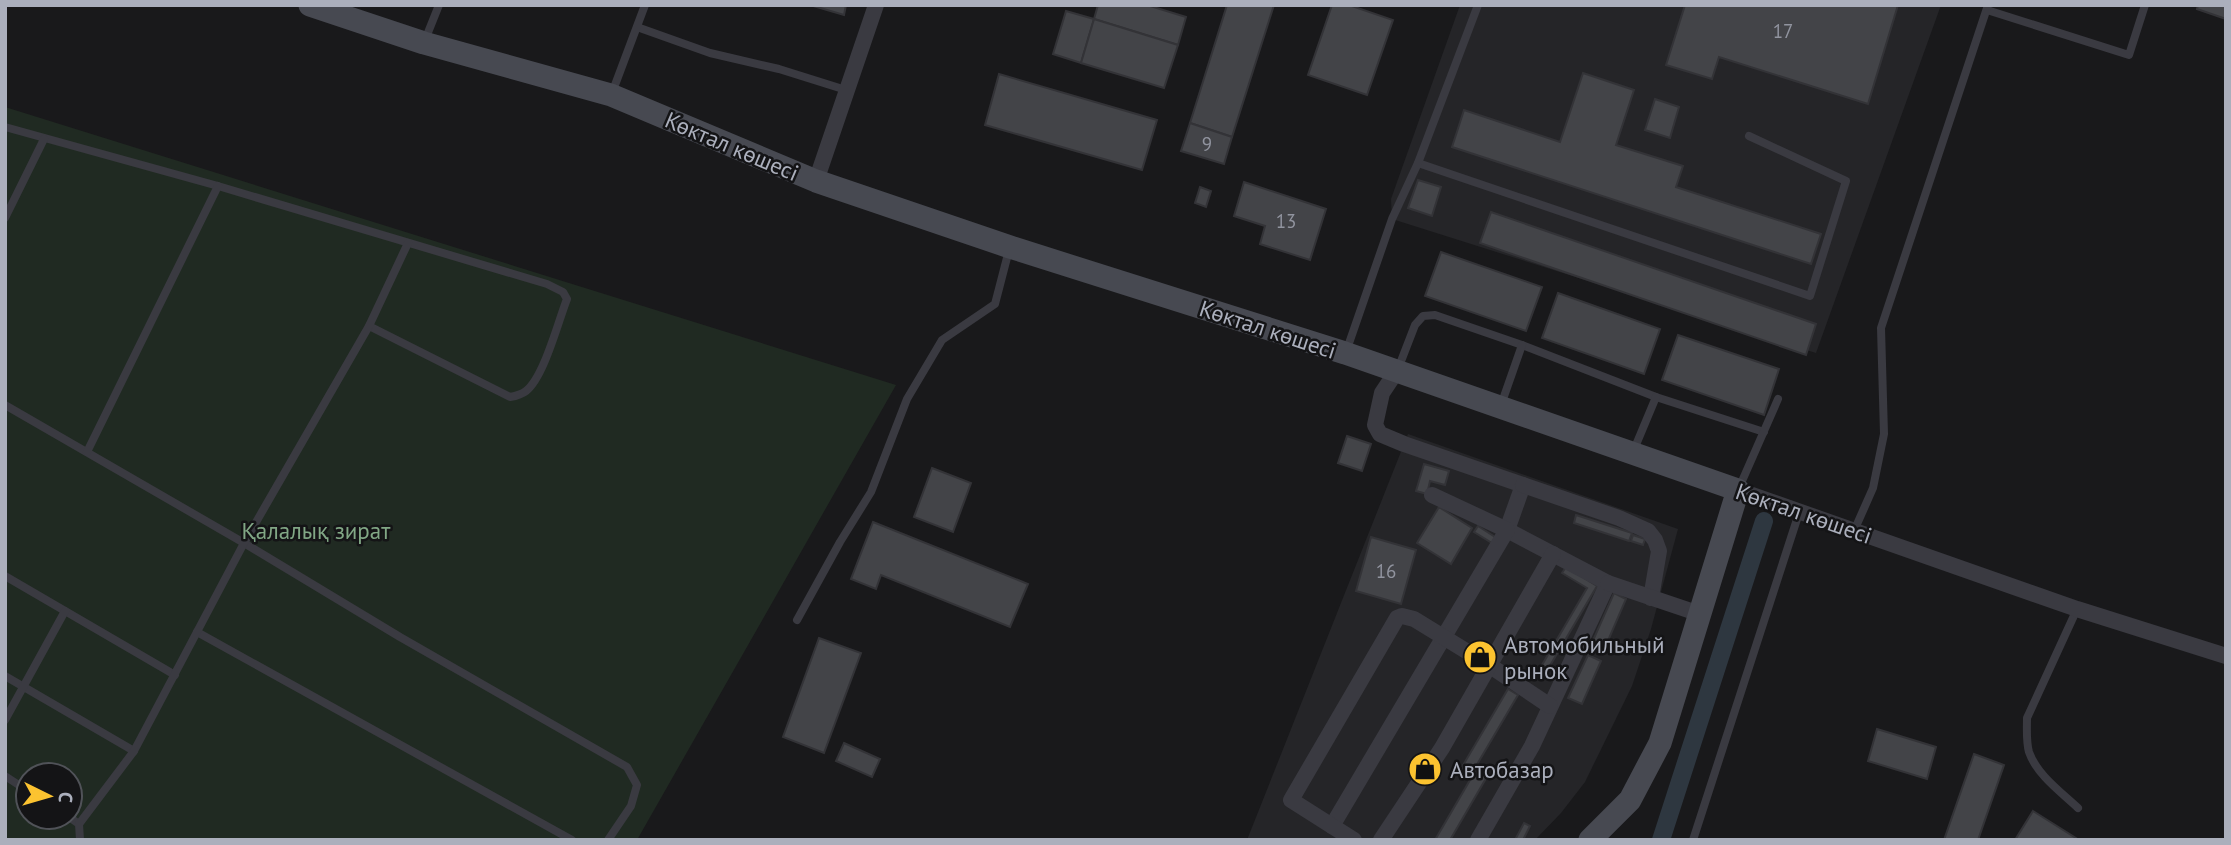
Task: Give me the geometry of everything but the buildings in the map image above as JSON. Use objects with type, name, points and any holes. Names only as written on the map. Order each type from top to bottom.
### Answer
[{"type":"street","name":"Көктал көшесі","points":[[310,5],[424,43],[611,95],[816,181],[1010,247],[1345,354],[1799,513],[2226,656]]},
{"type":"street","points":[[816,181],[876,5]]},
{"type":"street","points":[[1396,372],[1382,393],[1375,425],[1380,434],[1619,518],[1648,531],[1659,551],[1651,598]]},
{"type":"street","points":[[1332,826],[1507,530],[1523,485]]},
{"type":"street","points":[[1590,840],[1630,800],[1660,743],[1738,490]]},
{"type":"street","points":[[1432,495],[1507,530],[1608,583],[1700,614]]},
{"type":"street","points":[[1381,840],[1442,748],[1553,554]]},
{"type":"street","points":[[1478,840],[1532,746],[1608,583]]},
{"type":"street","points":[[1354,840],[1291,800],[1397,618],[1402,616],[1413,619],[1550,706]]},
{"type":"lane","points":[[424,43],[439,5]]},
{"type":"lane","points":[[611,95],[645,5]]},
{"type":"lane","points":[[1345,354],[1392,219],[1418,163],[1478,5]]},
{"type":"lane","points":[[1854,531],[1873,488],[1884,434],[1881,328],[1987,8],[2129,55],[2145,5]]},
{"type":"lane","points":[[637,27],[710,53],[779,69],[846,90]]},
{"type":"lane","points":[[5,127],[547,284],[563,292],[567,299],[542,366],[528,390],[520,396],[510,397],[369,326]]},
{"type":"lane","points":[[1418,163],[1810,296],[1846,181],[1749,136]]},
{"type":"lane","points":[[5,218],[44,139]]},
{"type":"lane","points":[[87,452],[218,187]]},
{"type":"lane","points":[[84,817],[134,751],[244,543],[369,326],[408,243]]},
{"type":"lane","points":[[797,620],[871,492],[907,399],[942,340],[995,304],[1010,247]]},
{"type":"lane","points":[[1396,372],[1415,325],[1423,316],[1434,315],[1522,345],[1656,397],[1764,432]]},
{"type":"lane","points":[[1499,408],[1522,345]]},
{"type":"lane","points":[[1632,454],[1656,397]]},
{"type":"lane","points":[[1738,490],[1778,399]]},
{"type":"lane","points":[[5,405],[627,767],[637,785],[631,806],[608,840]]},
{"type":"lane","points":[[1693,840],[1799,513]]},
{"type":"lane","points":[[5,576],[175,675]]},
{"type":"lane","points":[[2077,608],[2027,718],[2027,737],[2029,752],[2038,769],[2078,808]]},
{"type":"lane","points":[[5,720],[65,611]]},
{"type":"lane","points":[[197,632],[572,840]]},
{"type":"lane","points":[[5,676],[134,751]]},
{"type":"shaded area","points":[[1460,5],[1941,5],[1816,353],[1392,219],[1391,199]]},
{"type":"shaded area","name":"Автомобильный рынок","points":[[1408,434],[1678,529],[1651,629],[1632,686],[1585,782],[1535,840],[1247,840]]},
{"type":"green space","name":"Қалалық зират","points":[[5,107],[896,385],[637,840],[5,840]]},
{"type":"waterway","points":[[1661,840],[1764,521]]},
{"type":"place","name":"Автомобильный рынок","points":[[1480,657]]},
{"type":"place","name":"Автобазар","points":[[1425,769]]}]
